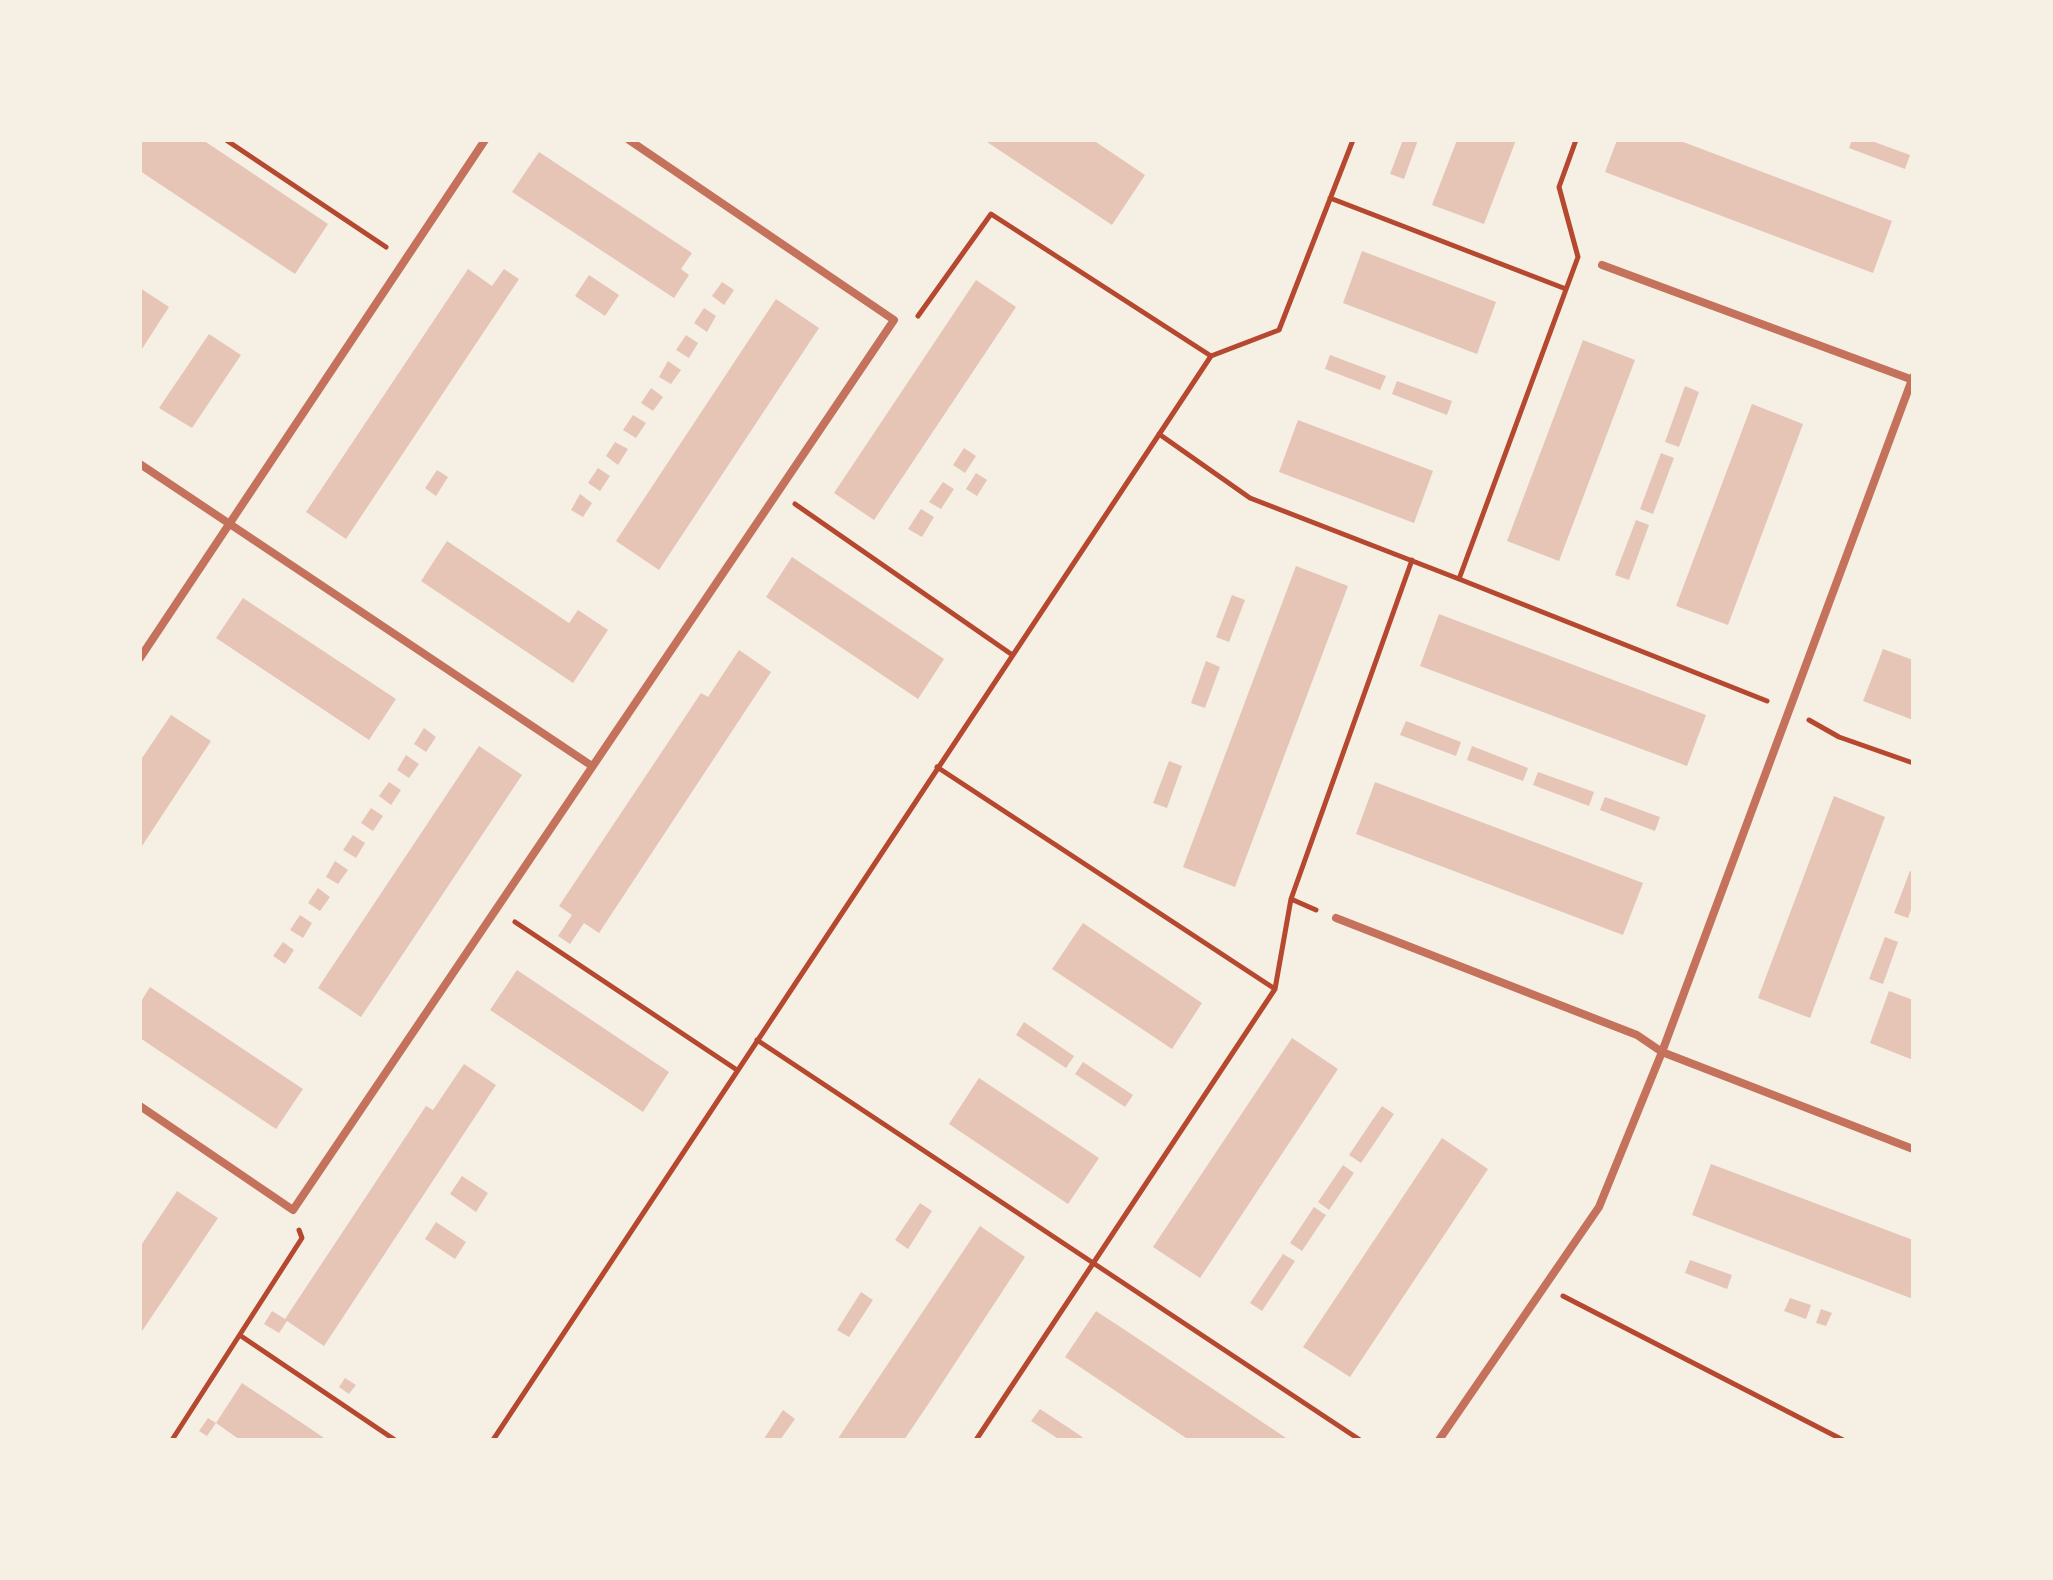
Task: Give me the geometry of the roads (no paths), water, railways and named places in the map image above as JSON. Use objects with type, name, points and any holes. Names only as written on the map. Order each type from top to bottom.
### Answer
[{"type":"street","points":[[140,658],[485,140]]},
{"type":"street","points":[[140,1106],[293,1210],[494,908],[894,320],[629,140]]},
{"type":"street","points":[[1439,1440],[1599,1207],[1662,1052],[1913,379],[1602,265]]},
{"type":"street","points":[[140,464],[592,766]]},
{"type":"street","points":[[1336,918],[1637,1035],[1662,1052],[1913,1149]]}]
